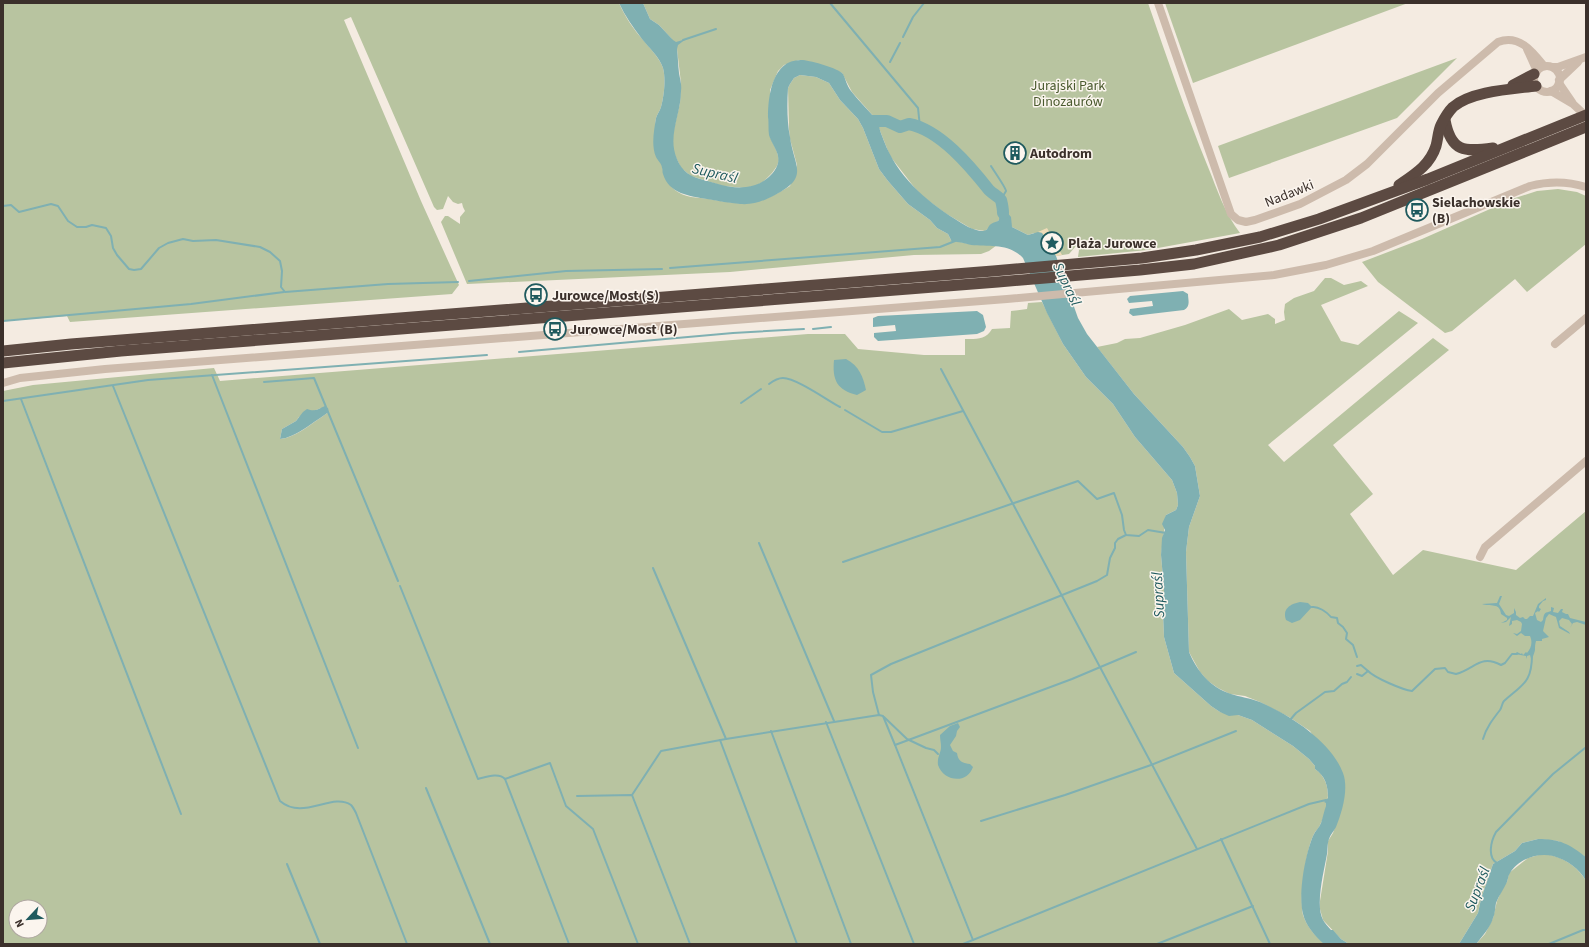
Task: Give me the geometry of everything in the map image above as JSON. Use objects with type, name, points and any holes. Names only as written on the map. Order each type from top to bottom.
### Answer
[{"type":"highway","points":[[1507,89],[1542,70]]},
{"type":"highway","points":[[1375,199],[1410,178],[1428,163],[1435,148],[1441,125],[1453,107],[1465,100],[1507,89],[1536,86]]},
{"type":"highway","points":[[3,351],[165,336],[993,271],[1168,255],[1238,242],[1319,220],[1586,116]]},
{"type":"highway","points":[[1445,120],[1451,140],[1461,148],[1474,151],[1513,145]]},
{"type":"highway","points":[[3,363],[121,351],[998,282],[1194,264],[1286,243],[1361,218],[1586,127]]},
{"type":"street","name":"Nadawki","points":[[1158,3],[1231,214],[1238,220],[1246,222],[1300,204],[1336,186],[1367,164],[1438,93],[1491,46],[1505,39],[1525,44],[1534,52],[1542,70]]},
{"type":"street","points":[[1583,58],[1542,70],[1534,79],[1536,86],[1543,91],[1551,91],[1573,104],[1586,116]]},
{"type":"street","points":[[1551,91],[1559,81],[1583,58]]},
{"type":"street","points":[[1542,70],[1558,72],[1559,81],[1573,104]]},
{"type":"street","points":[[3,383],[20,378],[105,369],[1006,299],[1274,275],[1334,263],[1379,248],[1530,186],[1554,182],[1577,184],[1586,188]]},
{"type":"street","points":[[1555,344],[1586,318]]},
{"type":"street","points":[[1480,557],[1485,547],[1586,461]]},
{"type":"green space","points":[[3,3],[619,3],[630,23],[657,57],[663,68],[664,93],[661,107],[656,118],[656,130],[666,179],[675,190],[691,197],[733,203],[751,203],[779,193],[790,186],[797,165],[790,139],[788,88],[794,78],[800,75],[816,77],[829,83],[840,100],[858,119],[879,169],[908,204],[930,220],[937,228],[948,234],[951,240],[974,245],[997,245],[989,251],[981,254],[914,255],[730,272],[467,284],[441,222],[445,216],[448,216],[460,224],[460,217],[465,211],[462,203],[458,204],[453,202],[448,196],[443,209],[437,210],[434,207],[351,17],[344,20],[421,201],[459,285],[452,294],[70,322],[67,316],[3,321]]},
{"type":"green space","name":"Jurajski Park Dinozaurów","points":[[643,3],[1148,3],[1184,106],[1218,193],[1230,218],[1240,233],[1147,250],[1078,257],[1079,250],[1076,246],[1069,254],[1056,256],[1054,250],[1034,233],[1028,235],[1012,227],[1001,216],[999,220],[985,231],[972,229],[945,213],[921,195],[914,187],[890,156],[875,118],[852,92],[842,73],[799,60],[784,65],[778,71],[770,90],[770,137],[779,160],[772,173],[763,182],[755,186],[745,188],[723,186],[691,176],[681,168],[673,151],[673,133],[680,103],[681,83],[677,49],[671,38],[659,25],[650,19]]},
{"type":"green space","points":[[1165,3],[1408,3],[1193,83]]},
{"type":"green space","points":[[1457,58],[1397,118],[1229,178],[1218,146]]},
{"type":"green space","points":[[1558,189],[1577,192],[1586,196],[1586,244],[1527,292],[1515,279],[1452,331],[1445,333],[1378,282],[1362,262],[1422,239],[1515,198],[1537,191]]},
{"type":"green space","points":[[1325,278],[1331,278],[1344,285],[1361,281],[1368,286],[1321,305],[1341,341],[1358,345],[1399,311],[1418,323],[1268,445],[1284,462],[1433,338],[1449,350],[1333,445],[1373,494],[1350,514],[1393,575],[1423,550],[1516,570],[1586,511],[1586,857],[1558,841],[1538,839],[1522,843],[1515,851],[1493,864],[1481,899],[1478,913],[1459,944],[1349,944],[1341,939],[1323,920],[1320,909],[1320,901],[1328,851],[1328,841],[1333,833],[1341,810],[1345,787],[1310,731],[1289,717],[1260,702],[1245,696],[1230,694],[1218,688],[1208,681],[1200,672],[1189,652],[1186,552],[1189,527],[1200,496],[1195,466],[1183,447],[1134,394],[1097,347],[1117,343],[1125,339],[1140,338],[1185,325],[1229,309],[1242,320],[1268,314],[1275,319],[1275,324],[1285,320],[1285,304],[1294,298],[1314,291]]},
{"type":"green space","points":[[1042,302],[1063,344],[1086,377],[1113,404],[1135,437],[1172,480],[1177,493],[1178,505],[1176,510],[1166,515],[1161,555],[1164,590],[1164,637],[1174,673],[1211,706],[1220,712],[1238,715],[1252,720],[1293,746],[1309,759],[1325,781],[1328,796],[1327,804],[1322,820],[1314,833],[1308,850],[1304,874],[1302,908],[1303,915],[1309,927],[1325,944],[3,944],[3,391],[33,385],[214,368],[220,381],[808,334],[845,334],[858,349],[924,355],[965,355],[965,339],[977,339],[984,337],[990,333],[992,329],[1010,328],[1011,311],[1027,309],[1028,303]],"holes":[[[321,408],[329,412],[299,432],[280,439],[282,429],[296,421],[299,417]]]},
{"type":"green space","points":[[1542,854],[1555,856],[1567,862],[1578,870],[1586,881],[1586,944],[1476,944],[1485,934],[1493,918],[1497,901],[1504,885],[1507,882],[1509,873],[1528,858]]},
{"type":"sand","name":"Plaża Jurowce","points":[[1047,228],[1062,255],[1056,256],[1042,233],[1038,232]]},
{"type":"water","points":[[619,3],[643,3],[650,19],[659,25],[673,40],[676,42],[686,39],[678,45],[677,49],[681,89],[673,142],[679,164],[684,171],[691,175],[699,179],[730,187],[741,187],[760,183],[772,174],[777,166],[778,158],[769,135],[768,108],[771,88],[774,79],[785,65],[793,61],[803,60],[831,67],[843,74],[851,91],[879,121],[884,141],[896,165],[904,176],[933,204],[944,212],[972,229],[985,231],[991,224],[999,220],[1000,207],[998,200],[1002,198],[1006,211],[1011,217],[1012,227],[1028,235],[1038,232],[1042,233],[1056,256],[1078,318],[1087,334],[1134,394],[1183,447],[1195,466],[1200,496],[1189,527],[1186,552],[1189,652],[1192,659],[1205,678],[1223,691],[1272,707],[1308,730],[1329,750],[1343,773],[1345,779],[1344,800],[1336,827],[1328,841],[1321,888],[1320,906],[1323,920],[1326,924],[1341,939],[1349,944],[1324,944],[1309,927],[1303,914],[1301,896],[1303,875],[1307,853],[1313,836],[1321,823],[1326,806],[1326,803],[1324,802],[1328,798],[1325,781],[1309,759],[1293,746],[1252,720],[1238,715],[1229,716],[1220,712],[1211,706],[1174,673],[1164,637],[1164,590],[1161,555],[1162,538],[1165,530],[1162,524],[1166,515],[1176,510],[1178,505],[1177,493],[1172,480],[1135,437],[1113,404],[1086,377],[1063,344],[1047,313],[1023,258],[1018,253],[1005,248],[952,242],[948,234],[937,228],[930,220],[908,204],[879,169],[858,119],[840,100],[829,83],[816,77],[800,75],[794,78],[788,88],[788,125],[797,170],[793,183],[786,189],[762,201],[745,204],[728,203],[694,197],[675,190],[666,181],[661,165],[654,152],[653,138],[656,118],[661,107],[664,93],[663,68],[656,56],[629,21]]},
{"type":"water","points":[[1183,291],[1188,294],[1189,301],[1188,307],[1184,310],[1133,316],[1129,313],[1130,309],[1153,306],[1152,301],[1129,303],[1127,299],[1130,296]]},
{"type":"water","points":[[977,311],[983,315],[986,327],[984,331],[977,334],[878,341],[874,337],[874,333],[896,331],[895,325],[873,327],[873,318],[878,316]]},
{"type":"water","points":[[846,359],[857,368],[863,380],[866,390],[857,395],[840,387],[835,379],[834,360]]},
{"type":"water","points":[[325,406],[328,408],[329,412],[299,432],[280,439],[282,429],[296,421],[307,409],[314,410]]},
{"type":"water","points":[[1500,596],[1502,596],[1499,604],[1506,615],[1509,616],[1514,613],[1514,608],[1516,615],[1520,618],[1523,617],[1527,619],[1530,616],[1533,616],[1538,604],[1546,598],[1546,600],[1539,606],[1541,609],[1539,612],[1538,611],[1535,613],[1537,620],[1541,622],[1545,613],[1551,611],[1551,607],[1554,608],[1553,612],[1558,613],[1561,609],[1563,609],[1562,612],[1568,614],[1570,618],[1586,622],[1586,625],[1577,622],[1573,623],[1570,628],[1572,624],[1569,620],[1562,618],[1559,621],[1560,626],[1570,634],[1559,628],[1556,617],[1549,614],[1546,618],[1543,631],[1549,637],[1542,639],[1542,641],[1536,641],[1532,662],[1530,655],[1527,656],[1527,659],[1526,656],[1515,654],[1517,652],[1522,653],[1523,655],[1526,652],[1527,653],[1531,645],[1530,636],[1525,636],[1521,633],[1517,636],[1513,633],[1517,634],[1521,631],[1521,622],[1517,620],[1512,621],[1512,624],[1509,626],[1511,617],[1506,622],[1501,623],[1507,620],[1507,618],[1501,614],[1497,606],[1482,604],[1497,603]]},
{"type":"water","points":[[1300,602],[1308,603],[1312,607],[1300,620],[1292,623],[1286,620],[1286,610],[1293,604]]},
{"type":"water","points":[[958,723],[960,727],[950,745],[953,751],[957,753],[958,758],[961,761],[970,764],[973,767],[966,777],[955,779],[945,775],[938,765],[938,762],[941,749],[940,735],[950,726]]},
{"type":"water","points":[[1538,839],[1564,843],[1586,857],[1586,881],[1580,872],[1572,865],[1553,856],[1541,855],[1523,860],[1509,874],[1507,882],[1496,903],[1492,921],[1483,935],[1476,944],[1459,944],[1478,913],[1481,899],[1493,864],[1515,851],[1522,843]]},
{"type":"waterway","points":[[830,3],[918,108],[920,127]]},
{"type":"waterway","points":[[903,37],[913,17],[924,3]]},
{"type":"waterway","points":[[683,40],[716,29]]},
{"type":"waterway","points":[[890,62],[900,43]]},
{"type":"waterway","points":[[867,121],[887,121],[900,127],[909,124],[932,133],[954,150],[989,190],[1001,200],[1003,213]]},
{"type":"waterway","points":[[991,166],[1006,191],[1001,200]]},
{"type":"waterway","points":[[3,206],[11,205],[19,212],[51,204],[58,206],[68,221],[77,227],[92,225],[106,228],[111,236],[113,248],[117,255],[129,269],[134,270],[141,269],[159,248],[168,243],[183,239],[193,241],[216,240],[260,247],[270,252],[280,261],[282,271],[281,287],[285,292],[388,284],[458,282]]},
{"type":"waterway","points":[[670,268],[940,247],[955,241]]},
{"type":"waterway","points":[[469,281],[566,271],[662,269]]},
{"type":"waterway","points":[[3,321],[191,304],[284,292]]},
{"type":"waterway","points":[[813,329],[831,327]]},
{"type":"waterway","points":[[519,352],[733,333],[804,329]]},
{"type":"waterway","points":[[3,401],[148,380],[487,355]]},
{"type":"waterway","points":[[941,369],[1197,849]]},
{"type":"waterway","points":[[212,375],[358,748]]},
{"type":"waterway","points":[[264,382],[314,378],[326,407]]},
{"type":"waterway","points":[[769,384],[779,379],[789,379],[803,385],[840,407]]},
{"type":"waterway","points":[[113,386],[280,801],[289,806],[298,808],[308,808],[335,802],[343,802],[352,806],[407,944]]},
{"type":"waterway","points":[[741,403],[761,389]]},
{"type":"waterway","points":[[21,399],[181,814]]},
{"type":"waterway","points":[[845,410],[882,432],[891,432],[963,411]]},
{"type":"waterway","points":[[328,412],[398,581]]},
{"type":"waterway","points":[[843,562],[1078,481],[1097,499],[1114,493],[1122,515],[1126,535],[1139,536],[1148,530],[1166,533]]},
{"type":"waterway","points":[[879,715],[873,692],[871,675],[891,664],[1097,581],[1107,575],[1110,558],[1115,548],[1115,543],[1118,539],[1126,535]]},
{"type":"waterway","points":[[759,543],[834,721]]},
{"type":"waterway","points":[[653,568],[726,739]]},
{"type":"waterway","points":[[400,586],[478,779],[496,775],[505,779],[569,944]]},
{"type":"waterway","points":[[1312,607],[1320,608],[1331,617],[1337,618],[1338,623],[1347,633],[1346,639],[1353,645],[1357,657]]},
{"type":"waterway","points":[[632,795],[661,751],[726,739],[879,715],[883,716],[895,745],[1072,679],[1136,652]]},
{"type":"waterway","points":[[1357,674],[1362,676],[1368,671],[1389,683],[1412,691],[1435,669],[1445,668],[1448,672],[1456,674],[1483,662],[1488,661],[1501,665],[1505,663],[1512,654],[1517,654]]},
{"type":"waterway","points":[[1483,739],[1488,727],[1500,710],[1503,702],[1521,686],[1528,677],[1532,664],[1532,654]]},
{"type":"waterway","points":[[1357,666],[1361,665],[1368,671]]},
{"type":"waterway","points":[[1290,720],[1296,713],[1325,692],[1334,691],[1342,684],[1347,682],[1351,677]]},
{"type":"waterway","points":[[884,717],[907,739],[934,750],[938,754]]},
{"type":"waterway","points":[[826,722],[914,944]]},
{"type":"waterway","points":[[771,731],[851,944]]},
{"type":"waterway","points":[[981,821],[1065,795],[1151,765],[1236,731]]},
{"type":"waterway","points":[[720,740],[797,944]]},
{"type":"waterway","points":[[895,745],[973,940]]},
{"type":"waterway","points":[[1497,863],[1492,857],[1491,853],[1491,844],[1496,832],[1553,774],[1585,748]]},
{"type":"waterway","points":[[505,779],[550,763],[566,806],[593,829],[638,944]]},
{"type":"waterway","points":[[426,788],[490,944]]},
{"type":"waterway","points":[[577,796],[632,795],[690,944]]},
{"type":"waterway","points":[[963,944],[1309,804],[1326,800],[1328,802]]},
{"type":"waterway","points":[[1221,839],[1270,944]]},
{"type":"waterway","points":[[287,864],[320,944]]},
{"type":"waterway","points":[[1157,944],[1253,906]]},
{"type":"waterway","points":[[1549,944],[1586,930]]},
{"type":"place","name":"Autodrom","points":[[1015,153]]},
{"type":"place","name":"Sielachowskie (B)","points":[[1417,210]]},
{"type":"place","name":"Plaża Jurowce","points":[[1052,243]]},
{"type":"place","name":"Jurowce/Most (S)","points":[[536,295]]},
{"type":"place","name":"Jurowce/Most (B)","points":[[555,329]]},
{"type":"water label","name":"Supraśl","points":[[715,173]]},
{"type":"water label","name":"Supraśl","points":[[1067,284]]},
{"type":"water label","name":"Supraśl","points":[[1158,595]]},
{"type":"water label","name":"Supraśl","points":[[1477,889]]}]
